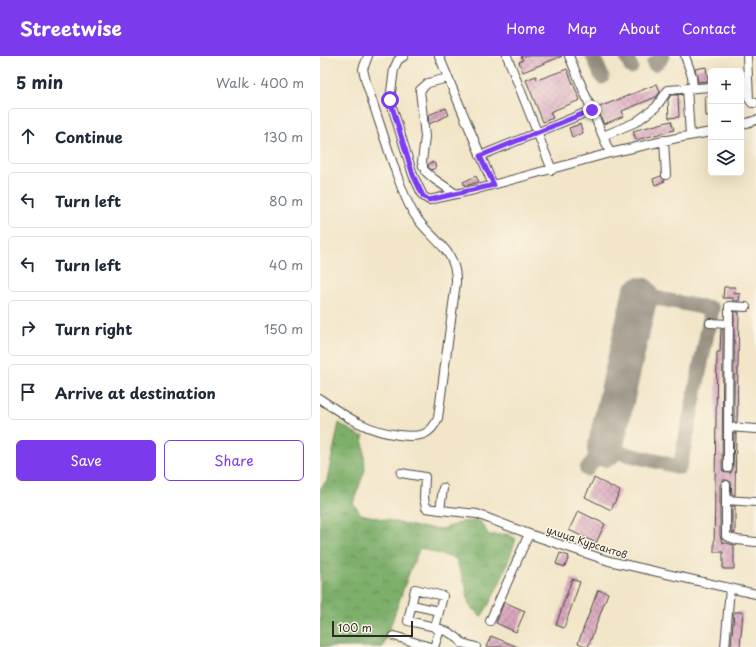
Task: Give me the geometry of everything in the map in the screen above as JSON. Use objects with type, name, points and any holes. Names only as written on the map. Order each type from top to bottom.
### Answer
[{"type":"street","points":[[320,399],[362,426],[393,434],[411,436],[425,434],[432,428],[438,418],[456,282],[455,266],[446,250],[415,216],[408,204],[366,82],[363,68],[368,56]]},
{"type":"street","points":[[404,56],[398,60],[394,69],[390,100],[413,175],[423,196],[428,199],[434,199],[494,185],[610,153],[664,140],[708,132]]},
{"type":"street","points":[[439,56],[480,156],[494,185]]},
{"type":"street","points":[[507,56],[552,170]]},
{"type":"street","points":[[569,56],[610,153]]},
{"type":"street","points":[[685,56],[692,76],[690,88],[690,135]]},
{"type":"street","points":[[747,56],[749,99],[752,103],[756,103]]},
{"type":"street","points":[[448,78],[428,83],[420,90],[425,137],[422,162],[424,169],[434,179],[456,194]]},
{"type":"street","points":[[603,136],[636,122],[656,107],[668,90],[708,87]]},
{"type":"street","points":[[480,156],[592,110]]},
{"type":"street","points":[[744,124],[756,120]]},
{"type":"street","points":[[664,140],[666,175]]},
{"type":"street","points":[[728,468],[729,306],[746,307]]},
{"type":"street","points":[[710,324],[729,324]]},
{"type":"street","points":[[728,427],[756,429]]},
{"type":"street","points":[[401,473],[425,477],[424,498],[426,508],[440,510],[443,488]]},
{"type":"street","points":[[726,486],[726,536],[737,540],[756,542]]},
{"type":"street","points":[[726,500],[756,502]]},
{"type":"street","name":"улица Курсантов","points":[[440,510],[477,514],[529,534],[609,561],[756,594]]},
{"type":"street","points":[[490,621],[529,534]]},
{"type":"street","points":[[725,647],[730,588]]},
{"type":"street","points":[[434,647],[437,629],[439,611],[443,596],[415,589],[408,621],[437,629],[458,638],[461,645],[476,647]]},
{"type":"street","points":[[412,605],[439,611]]},
{"type":"street","points":[[394,636],[430,647]]},
{"type":"green space","points":[[339,423],[362,437],[363,435],[365,470],[353,503],[361,514],[417,527],[442,529],[462,522],[480,521],[489,535],[507,534],[516,539],[497,589],[481,617],[469,605],[466,587],[456,559],[420,548],[409,573],[383,647],[320,647],[320,488],[327,480]]},
{"type":"building","points":[[521,56],[562,56],[523,72],[519,62],[523,60]]},
{"type":"building","points":[[706,67],[708,81],[698,82],[695,69]]},
{"type":"building","points":[[567,69],[580,100],[550,112],[553,118],[543,122],[526,80],[536,76],[537,80]]},
{"type":"building","points":[[657,84],[660,92],[656,97],[622,111],[624,116],[604,124],[597,108]]},
{"type":"building","points":[[671,95],[678,95],[679,117],[669,118],[668,100]]},
{"type":"building","points":[[705,96],[708,96],[708,116],[706,116]]},
{"type":"building","points":[[446,108],[449,115],[429,124],[428,115]]},
{"type":"building","points":[[671,121],[674,130],[636,140],[633,131]]},
{"type":"building","points":[[580,124],[583,133],[572,137],[569,128]]},
{"type":"building","points":[[432,163],[435,166],[432,169],[429,166]]},
{"type":"building","points":[[476,176],[479,182],[465,186],[463,182]]},
{"type":"building","points":[[661,176],[665,181],[655,185],[653,179]]},
{"type":"building","points":[[724,287],[735,287],[734,293],[740,294],[739,301],[733,301],[733,298],[723,298]]},
{"type":"building","points":[[734,312],[739,312],[737,422],[734,422]]},
{"type":"building","points":[[721,329],[723,329],[722,468],[723,471],[728,473],[731,473],[733,468],[734,433],[736,433],[735,495],[732,495],[731,482],[723,480],[720,485],[720,536],[722,542],[734,545],[734,569],[723,569],[723,552],[714,552],[717,352],[720,352]]},
{"type":"building","points":[[594,478],[620,491],[611,510],[585,497]]},
{"type":"building","points":[[732,506],[735,506],[735,533],[732,532]]},
{"type":"building","points":[[578,511],[605,524],[596,543],[569,530]]},
{"type":"building","points":[[560,553],[569,556],[565,567],[556,564]]},
{"type":"building","points":[[572,579],[580,582],[564,628],[556,625]]},
{"type":"building","points":[[598,590],[608,593],[588,647],[578,643]]},
{"type":"building","points":[[504,602],[525,611],[516,632],[496,623]]},
{"type":"building","points":[[734,612],[743,612],[740,647],[731,647]]},
{"type":"building","points":[[491,636],[518,647],[486,647]]},
{"type":"taxiway","points":[[593,56],[602,77]]},
{"type":"taxiway","points":[[626,56],[631,67]]},
{"type":"taxiway","points":[[654,64],[660,60],[662,56]]},
{"type":"taxiway","points":[[587,469],[599,453],[605,449],[680,467],[712,309],[640,295]]},
{"type":"runway","points":[[605,449],[640,295]]},
{"type":"route","points":[[390,100],[413,175],[423,196],[429,200],[494,185],[480,156],[592,110]]}]
